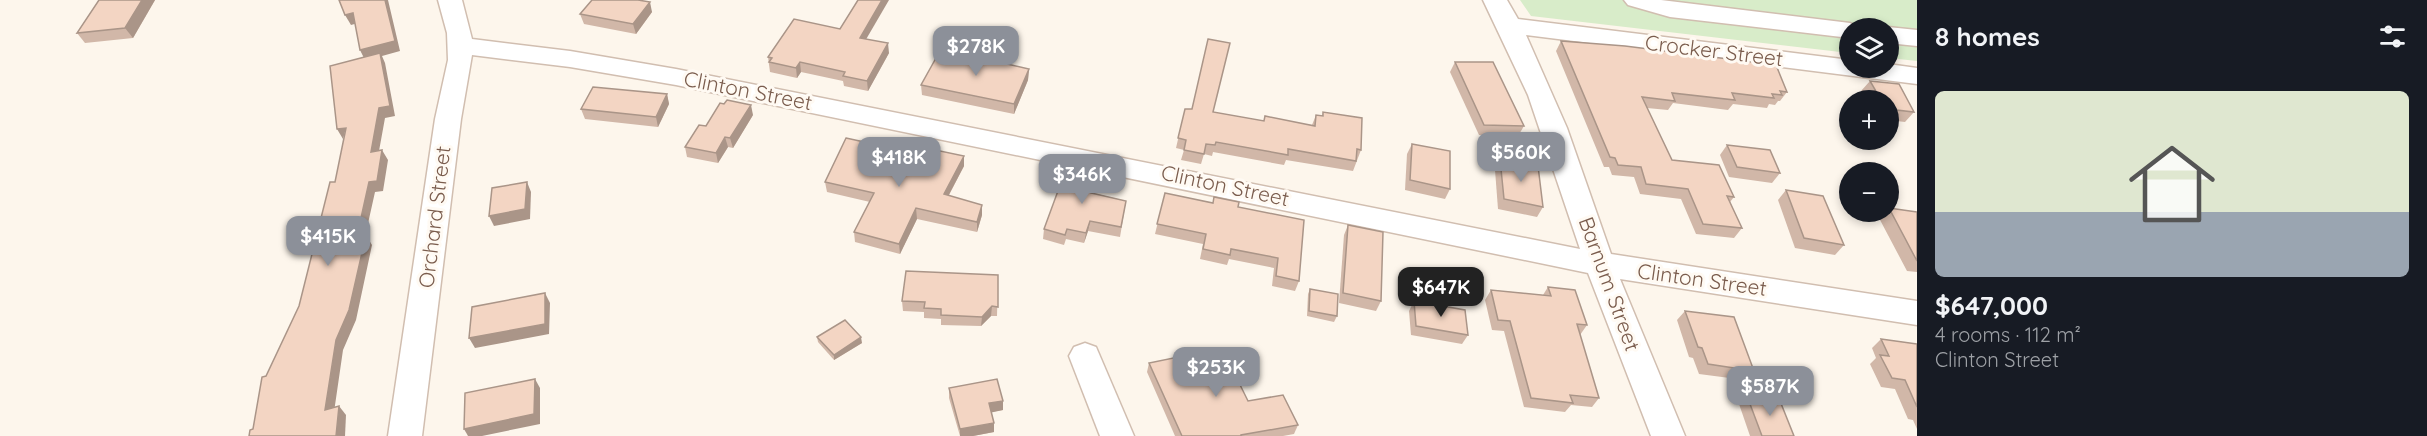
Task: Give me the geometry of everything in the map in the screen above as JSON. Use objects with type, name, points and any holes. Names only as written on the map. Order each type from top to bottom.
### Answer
[{"type":"street","name":"Orchard Street","points":[[405,436],[445,138],[462,46],[450,0]]},
{"type":"street","name":"Barnum Street","points":[[1495,0],[1510,26],[1545,106],[1600,264],[1668,436]]},
{"type":"street","points":[[1636,0],[1670,10],[1839,30]]},
{"type":"street","name":"Crocker Street","points":[[1510,26],[1917,76]]},
{"type":"street","points":[[1899,36],[1917,38]]},
{"type":"street","name":"Clinton Street","points":[[462,46],[570,59],[676,76],[1600,264],[1917,314]]},
{"type":"street","points":[[1085,356],[1117,436]]},
{"type":"green space","points":[[1520,0],[1917,0],[1917,61],[1899,59],[1899,18],[1839,18],[1839,52],[1531,16]]},
{"type":"building","points":[[99,0],[142,0],[125,28],[77,33]]},
{"type":"building","points":[[339,0],[385,0],[395,41],[360,50],[353,13],[345,15]]},
{"type":"building","points":[[592,0],[650,2],[633,24],[580,14]]},
{"type":"building","points":[[858,0],[882,0],[860,38],[888,43],[867,81],[843,76],[845,72],[800,62],[796,68],[769,62],[772,58],[768,57],[794,19],[840,29]]},
{"type":"building","points":[[1208,39],[1230,43],[1213,112],[1264,121],[1265,116],[1315,126],[1316,115],[1323,116],[1323,112],[1362,118],[1361,150],[1357,149],[1356,161],[1288,149],[1288,155],[1216,142],[1215,145],[1206,144],[1204,154],[1184,150],[1186,140],[1178,138],[1185,109],[1192,109]]},
{"type":"building","points":[[1561,41],[1625,46],[1776,65],[1787,92],[1780,91],[1782,95],[1772,94],[1774,98],[1732,93],[1735,100],[1672,93],[1675,101],[1642,97],[1672,160],[1719,165],[1734,197],[1727,196],[1742,228],[1703,224],[1688,189],[1646,184],[1641,167],[1618,165],[1615,158],[1610,157]]},
{"type":"building","points":[[941,49],[1029,69],[1014,104],[921,85]]},
{"type":"building","points":[[380,53],[390,106],[379,108],[371,152],[382,150],[377,181],[369,182],[357,236],[366,235],[349,310],[336,340],[325,410],[339,406],[336,436],[249,436],[250,430],[253,429],[262,377],[266,376],[299,306],[330,182],[335,182],[346,128],[337,129],[330,66]]},
{"type":"building","points":[[1455,62],[1493,62],[1524,126],[1484,125]]},
{"type":"building","points":[[1870,81],[1899,84],[1914,112],[1899,110],[1899,90],[1875,90]]},
{"type":"building","points":[[593,87],[667,94],[656,117],[581,109]]},
{"type":"building","points":[[727,100],[751,105],[730,138],[725,137],[716,153],[685,147],[699,125],[706,126],[720,103],[724,104]]},
{"type":"building","points":[[846,138],[878,145],[872,156],[917,168],[926,148],[964,156],[944,194],[982,205],[977,222],[916,208],[899,244],[854,232],[874,193],[825,182]]},
{"type":"building","points":[[1412,144],[1450,151],[1450,189],[1410,180]]},
{"type":"building","points":[[1727,145],[1770,150],[1780,173],[1737,167]]},
{"type":"building","points":[[1500,159],[1538,166],[1543,207],[1504,199]]},
{"type":"building","points":[[1066,169],[1097,175],[1091,193],[1126,201],[1121,227],[1090,221],[1086,233],[1067,229],[1065,235],[1044,229]]},
{"type":"building","points":[[527,182],[525,209],[489,216],[492,188]]},
{"type":"building","points":[[1786,190],[1823,196],[1844,245],[1804,238]]},
{"type":"building","points":[[1165,193],[1213,203],[1214,197],[1239,202],[1238,207],[1304,220],[1299,281],[1276,276],[1278,258],[1231,249],[1230,255],[1203,249],[1206,234],[1157,224]]},
{"type":"building","points":[[1899,209],[1917,212],[1917,261],[1896,222],[1899,222]]},
{"type":"building","points":[[1348,225],[1383,232],[1381,301],[1343,293]]},
{"type":"building","points":[[906,271],[998,275],[998,307],[992,306],[982,317],[941,315],[941,309],[924,308],[925,302],[902,301]]},
{"type":"building","points":[[1548,287],[1575,290],[1587,325],[1577,324],[1599,398],[1570,395],[1573,403],[1531,398],[1510,321],[1498,320],[1491,290],[1551,296]]},
{"type":"building","points":[[1310,289],[1338,294],[1337,316],[1309,311]]},
{"type":"building","points":[[545,293],[545,324],[469,338],[472,307]]},
{"type":"building","points":[[1414,301],[1465,310],[1468,335],[1416,326]]},
{"type":"building","points":[[1685,311],[1734,317],[1754,371],[1708,364],[1702,348],[1698,347]]},
{"type":"building","points":[[845,320],[861,337],[834,355],[817,337]]},
{"type":"building","points":[[1881,339],[1917,344],[1917,407],[1905,380],[1892,378],[1880,355],[1889,356]]},
{"type":"building","points":[[1222,348],[1248,401],[1283,395],[1298,425],[1241,436],[1182,436],[1149,363]]},
{"type":"building","points":[[535,379],[534,414],[464,429],[465,393]]},
{"type":"building","points":[[997,379],[1003,401],[989,403],[994,423],[960,429],[949,388]]},
{"type":"building","points":[[1747,396],[1780,401],[1794,436],[1762,436]]}]
